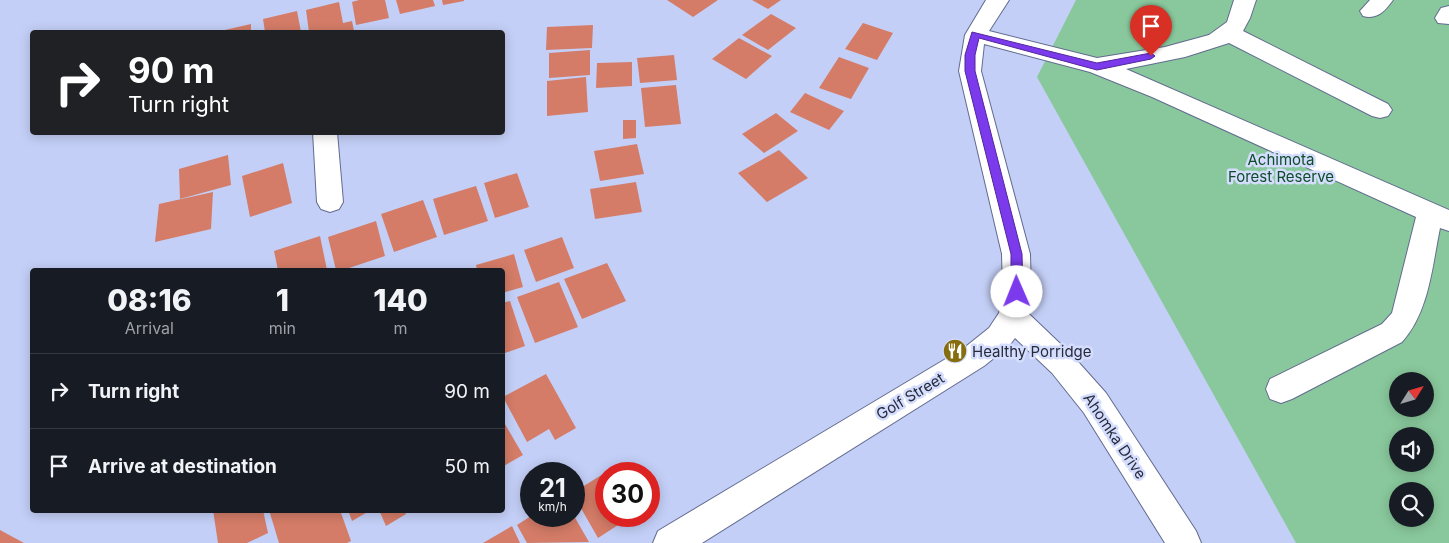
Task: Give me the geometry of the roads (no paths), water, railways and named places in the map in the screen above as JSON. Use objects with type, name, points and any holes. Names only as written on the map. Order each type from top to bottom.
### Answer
[{"type":"street","name":"Golf Street","points":[[670,543],[974,357],[999,338],[1013,317],[1017,292],[1016,254],[972,79],[970,55],[983,17],[998,0]]},
{"type":"street","points":[[1097,66],[1204,45],[1228,34],[1240,19],[1245,0]]},
{"type":"street","points":[[976,34],[1097,66],[1160,91],[1439,216],[1417,275],[1404,320],[1392,333],[1280,389]]},
{"type":"street","points":[[1228,34],[1380,110]]},
{"type":"street","points":[[324,135],[330,202]]},
{"type":"street","name":"Ahomka Drive","points":[[1013,317],[1062,364],[1095,403],[1184,543]]},
{"type":"place","name":"Healthy Porridge","points":[[955,351]]},
{"type":"park label","name":"Achimota Forest Reserve","points":[[1281,168]]}]
